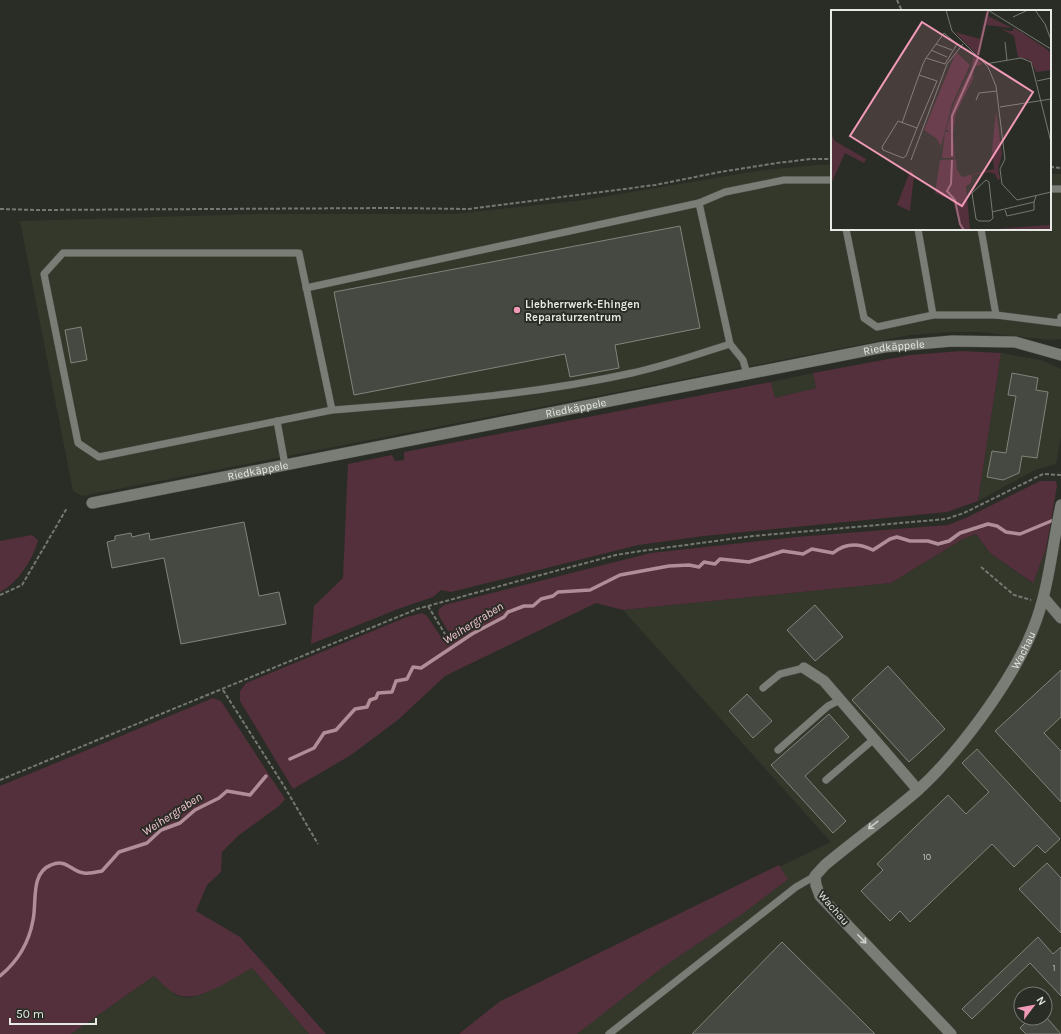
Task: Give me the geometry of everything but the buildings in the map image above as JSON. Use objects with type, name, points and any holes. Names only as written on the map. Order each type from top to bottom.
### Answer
[{"type":"street","name":"Riedkäppele","points":[[92,503],[884,347],[952,341],[1015,342],[1061,355]]},
{"type":"street","name":"Wachau","points":[[951,1034],[820,896],[816,885],[815,876],[847,846],[918,790],[945,761],[982,715],[1019,657],[1033,630],[1043,601],[1061,505]]},
{"type":"street","points":[[1043,601],[1061,618]]},
{"type":"street","points":[[804,668],[824,681],[918,790]]},
{"type":"lane","points":[[306,288],[699,203],[725,192],[784,180],[831,180]]},
{"type":"lane","points":[[699,203],[730,344],[743,360],[747,374]]},
{"type":"lane","points":[[846,230],[864,318],[877,327],[933,315],[996,315],[1060,323],[1061,317]]},
{"type":"lane","points":[[918,230],[933,315]]},
{"type":"lane","points":[[980,230],[996,315]]},
{"type":"lane","points":[[332,410],[299,253],[63,254],[44,274],[78,443],[100,457],[332,410],[421,403],[569,386],[634,373],[730,344]]},
{"type":"lane","points":[[277,421],[285,465]]},
{"type":"lane","points":[[763,688],[780,674],[804,668]]},
{"type":"lane","points":[[778,750],[828,706],[840,700]]},
{"type":"lane","points":[[826,780],[874,739]]},
{"type":"lane","points":[[609,1034],[796,887],[815,876]]},
{"type":"path","points":[[897,0],[902,10]]},
{"type":"path","points":[[0,209],[469,209],[655,185],[720,172],[777,163],[811,159],[831,159]]},
{"type":"path","points":[[1051,167],[1061,168]]},
{"type":"path","points":[[0,780],[428,606],[548,573],[641,551],[752,536],[946,519],[964,513],[1043,474],[1061,475]]},
{"type":"path","points":[[0,595],[22,585],[67,508]]},
{"type":"path","points":[[981,567],[1014,595],[1043,601]]},
{"type":"path","points":[[428,606],[445,634]]},
{"type":"path","points":[[223,690],[284,786],[318,844]]},
{"type":"shaded area","points":[[815,165],[831,165],[831,230],[1051,230],[1051,174],[1061,174],[1061,339],[1049,340],[980,332],[910,335],[82,496],[73,491],[20,221],[259,214],[455,214],[584,200],[757,171]]},
{"type":"shaded area","points":[[961,351],[1001,353],[978,501],[947,512],[704,536],[638,545],[451,592],[441,590],[433,597],[398,609],[311,644],[314,606],[343,578],[348,464],[392,455],[395,461],[404,460],[404,452],[771,382],[775,398],[816,388],[813,373],[910,355]]},
{"type":"shaded area","points":[[1001,353],[1041,360],[1061,369],[1061,436],[1056,464],[1035,470],[978,501]]},
{"type":"shaded area","points":[[813,373],[816,388],[775,398],[771,382]]},
{"type":"shaded area","points":[[1040,481],[1056,481],[1057,486],[1046,549],[1033,583],[990,553],[976,534],[963,539],[891,583],[623,610],[596,603],[445,676],[399,719],[351,755],[293,789],[240,701],[240,691],[246,683],[407,617],[422,613],[427,616],[441,637],[449,633],[438,614],[439,609],[444,605],[651,553],[796,537],[948,525],[968,517]]},
{"type":"shaded area","points":[[976,534],[990,553],[1032,583],[1046,549],[1061,545],[1061,1034],[459,1034],[499,1002],[831,842],[623,610],[891,583],[963,539]]},
{"type":"shaded area","points":[[32,535],[38,540],[29,562],[19,577],[0,592],[0,541]]},
{"type":"shaded area","points":[[213,698],[221,701],[285,799],[279,806],[239,835],[222,852],[221,872],[207,885],[196,911],[240,937],[326,1034],[309,1034],[252,968],[206,993],[186,997],[171,992],[154,976],[71,1034],[0,1034],[0,786]]},
{"type":"shaded area","points":[[779,865],[788,879],[745,912],[663,967],[577,1034],[459,1034],[499,1002]]},
{"type":"shaded area","points":[[252,968],[309,1034],[71,1034],[154,976],[176,995],[187,998],[205,993]]},
{"type":"waterway","name":"Weihergraben","points":[[290,759],[314,748],[324,733],[336,730],[355,709],[367,707],[370,700],[376,698],[378,693],[392,692],[396,681],[407,679],[413,667],[421,668],[472,634],[504,617],[508,612],[524,606],[533,606],[541,599],[553,596],[558,592],[590,590],[620,575],[669,566],[689,565],[699,567],[704,562],[715,564],[720,559],[749,562],[783,551],[803,554],[812,549],[833,553],[842,547],[852,545],[863,546],[873,550],[890,539],[897,537],[910,541],[928,541],[938,544],[949,541],[960,533],[988,524],[997,526],[1006,532],[1020,534],[1056,519]]},
{"type":"waterway","name":"Weihergraben","points":[[0,976],[12,965],[29,936],[33,920],[37,881],[44,869],[56,863],[61,863],[84,873],[102,871],[119,852],[147,843],[161,830],[180,823],[195,810],[219,798],[227,791],[250,795],[266,776]]},
{"type":"place","name":"Liebherrwerk-Ehingen Reparaturzentrum","points":[[517,310]]}]
